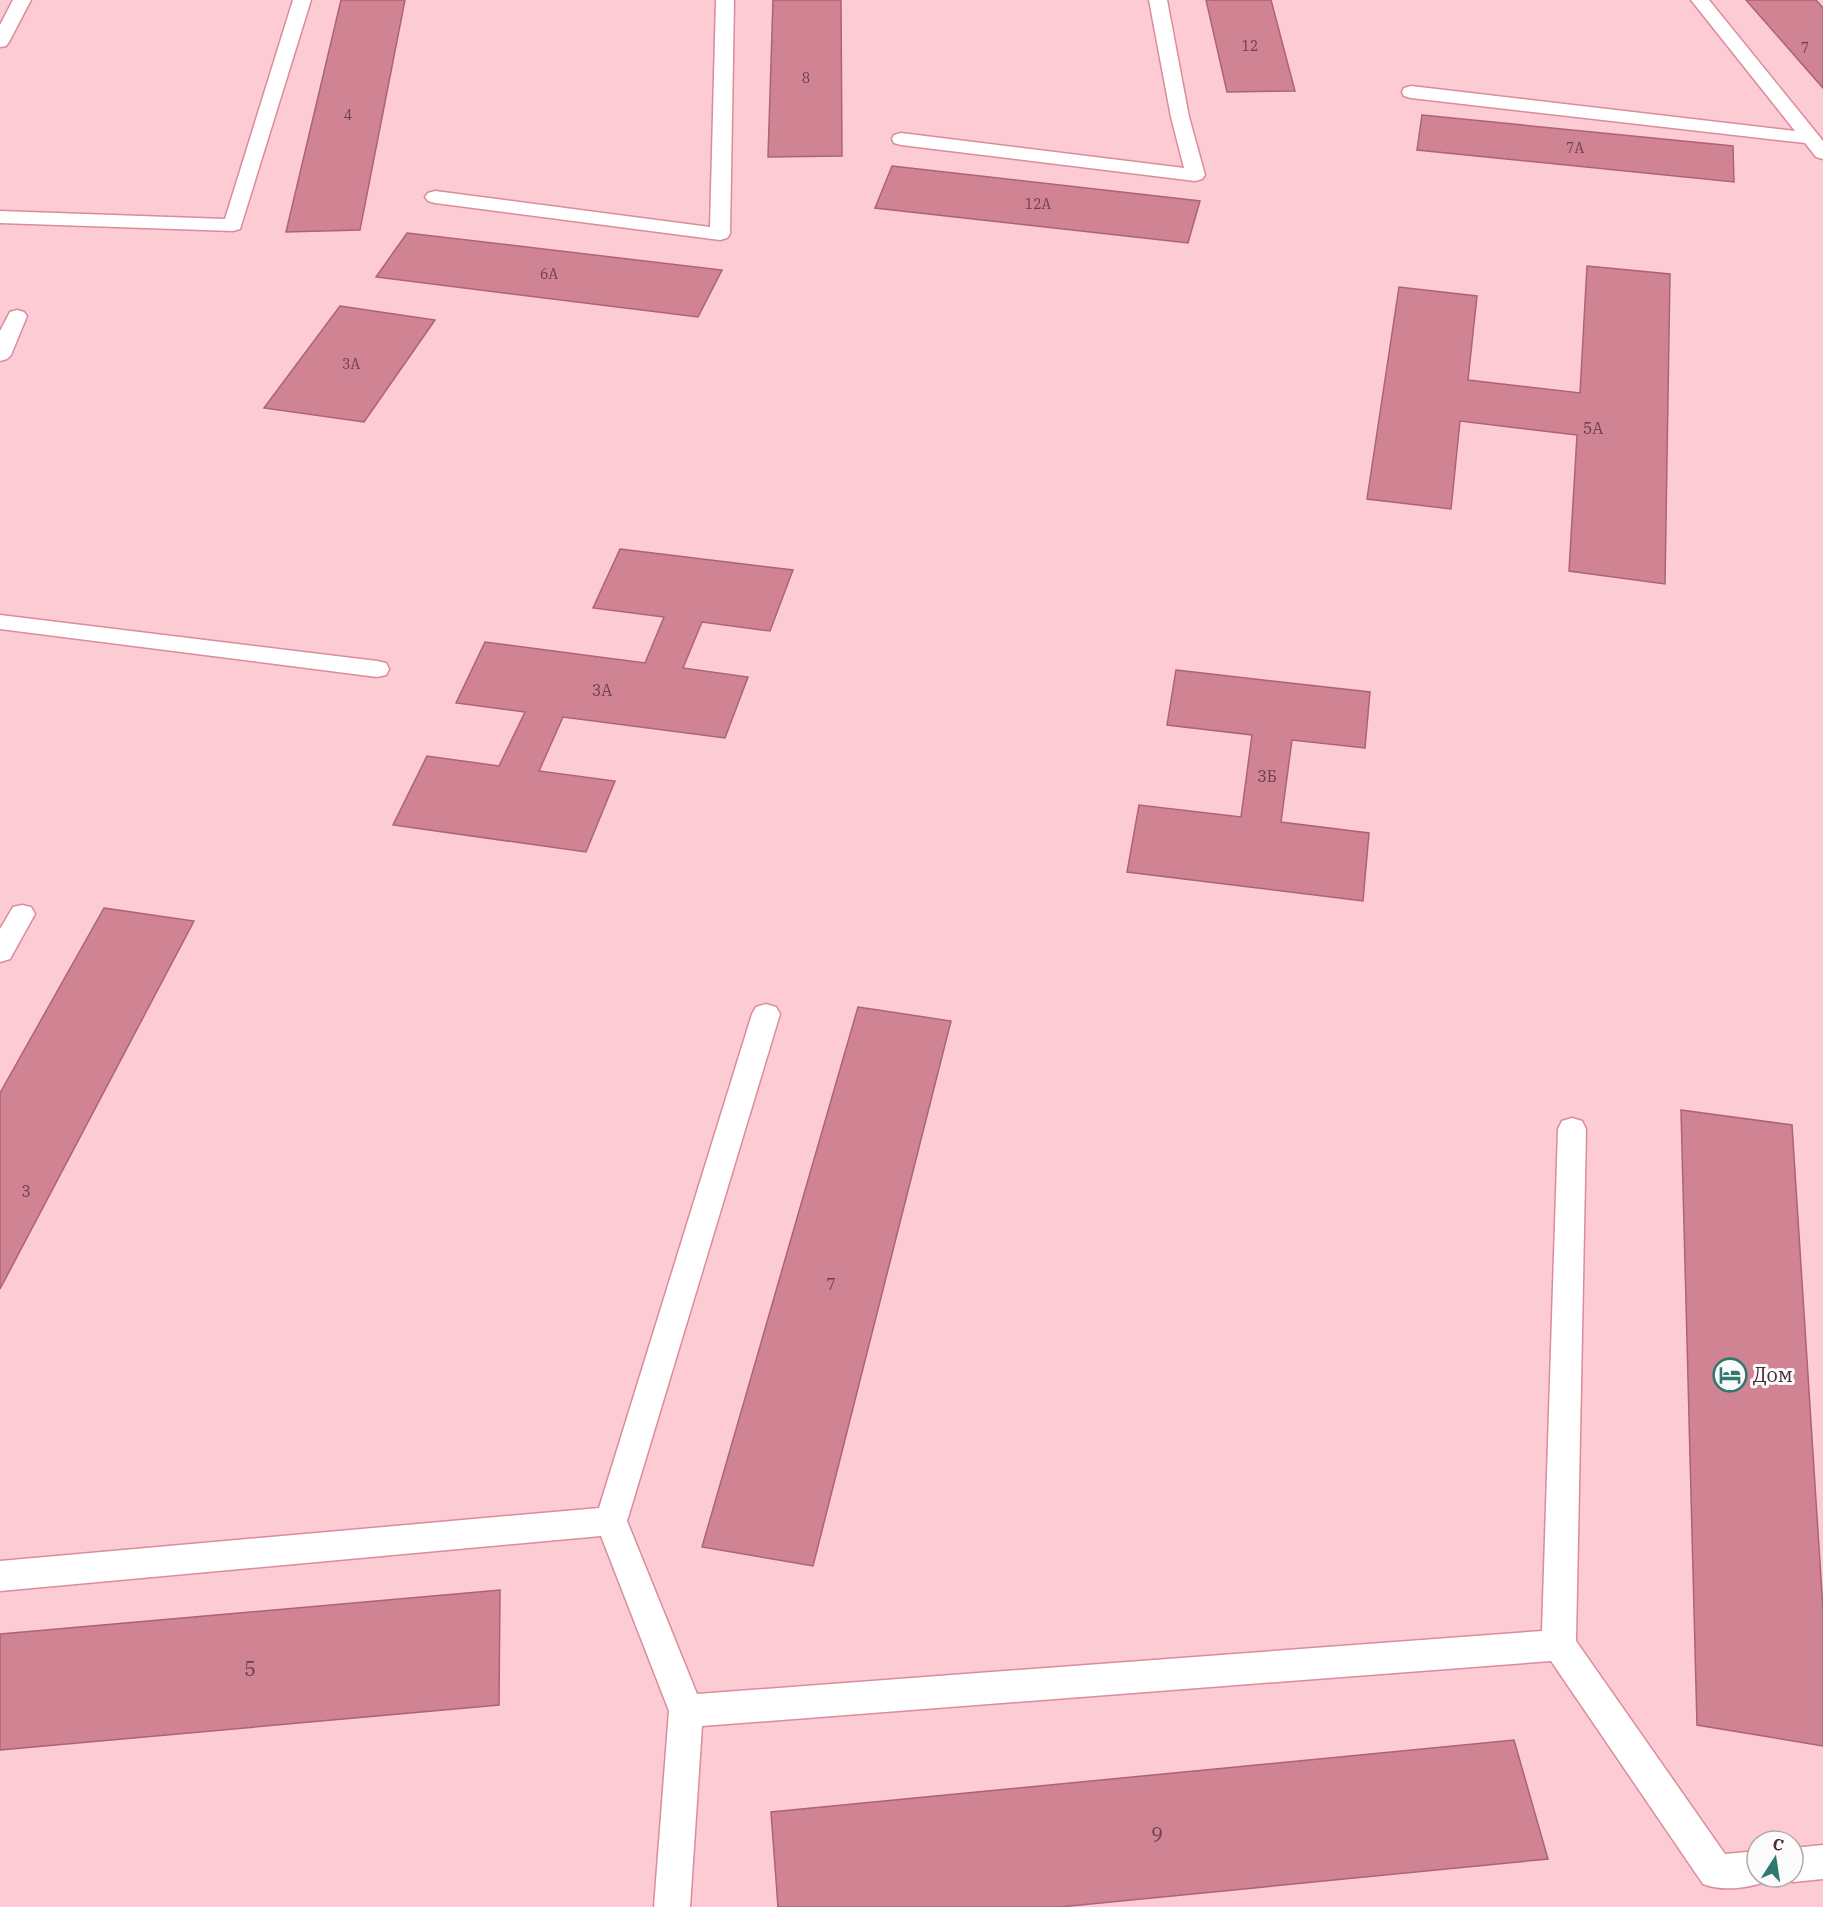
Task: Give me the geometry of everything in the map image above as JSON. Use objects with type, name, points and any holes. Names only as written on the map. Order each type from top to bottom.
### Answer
[{"type":"lane","points":[[0,42],[22,0]]},
{"type":"lane","points":[[0,217],[233,225],[302,0]]},
{"type":"lane","points":[[435,197],[720,234],[725,0]]},
{"type":"lane","points":[[901,139],[1195,175],[1180,117],[1158,0]]},
{"type":"lane","points":[[1700,0],[1823,153]]},
{"type":"lane","points":[[1411,92],[1811,138]]},
{"type":"lane","points":[[0,355],[17,316]]},
{"type":"lane","points":[[0,622],[377,669]]},
{"type":"lane","points":[[0,952],[22,914]]},
{"type":"lane","points":[[672,1907],[686,1711],[611,1521],[766,1014]]},
{"type":"lane","points":[[1572,1129],[1559,1645],[1716,1872],[1745,1869]]},
{"type":"lane","points":[[0,1576],[611,1521]]},
{"type":"lane","points":[[686,1711],[1559,1645]]},
{"type":"lane","points":[[1805,1864],[1823,1862]]},
{"type":"building","points":[[341,0],[405,0],[360,230],[286,232]]},
{"type":"building","points":[[773,0],[841,0],[842,156],[768,157]]},
{"type":"building","points":[[1206,0],[1271,0],[1295,91],[1227,92]]},
{"type":"building","points":[[1746,0],[1816,0],[1823,8],[1823,88]]},
{"type":"building","points":[[1422,115],[1733,146],[1734,182],[1417,150]]},
{"type":"building","points":[[892,166],[1200,201],[1188,243],[875,208]]},
{"type":"building","points":[[407,233],[722,270],[698,317],[376,277]]},
{"type":"building","points":[[1587,266],[1670,274],[1665,584],[1569,571],[1577,435],[1460,421],[1451,509],[1367,499],[1399,287],[1477,296],[1468,380],[1580,393]]},
{"type":"building","points":[[340,306],[435,320],[364,422],[264,408]]},
{"type":"building","points":[[620,549],[793,570],[770,631],[702,622],[683,668],[748,677],[725,738],[563,717],[539,771],[615,781],[586,852],[393,825],[427,756],[499,766],[525,712],[456,703],[485,642],[645,663],[664,617],[593,608]]},
{"type":"building","points":[[1176,670],[1370,692],[1365,748],[1292,740],[1281,822],[1369,833],[1363,901],[1127,872],[1139,805],[1241,817],[1252,735],[1167,725]]},
{"type":"building","points":[[104,908],[194,921],[0,1289],[0,1093]]},
{"type":"building","points":[[858,1007],[951,1021],[813,1566],[702,1547]]},
{"type":"building","points":[[1681,1110],[1792,1125],[1823,1610],[1823,1746],[1697,1725]]},
{"type":"building","points":[[500,1590],[499,1705],[0,1750],[0,1634]]},
{"type":"building","points":[[1514,1740],[1548,1859],[1060,1907],[778,1907],[771,1812]]},
{"type":"place","name":"Дом","points":[[1730,1375]]}]
